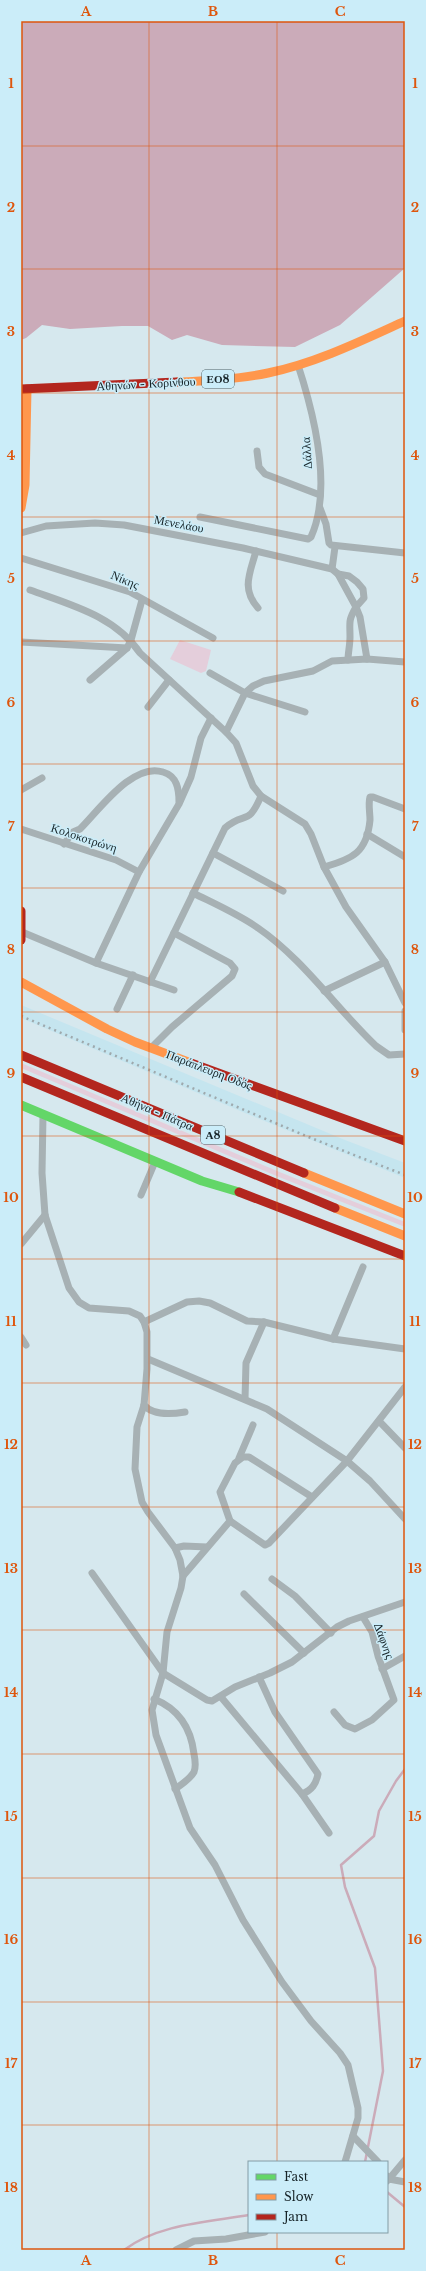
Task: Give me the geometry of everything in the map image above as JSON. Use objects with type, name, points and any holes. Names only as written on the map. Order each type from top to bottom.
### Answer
[{"type":"main road","name":"Αθηνών - Κορίνθου","points":[[24,389],[196,381],[267,373],[298,365],[352,345],[405,322]]},
{"type":"main road","points":[[21,508],[27,438],[24,389]]},
{"type":"main road","points":[[21,912],[21,938]]},
{"type":"main road","name":"Παράπλευρη Οδός","points":[[21,982],[107,1029],[151,1048],[405,1141]]},
{"type":"main road","name":"Αθήνα - Πάτρα","points":[[21,1055],[297,1171],[405,1214]]},
{"type":"main road","name":"Αθήνα - Πάτρα","points":[[21,1077],[405,1236]]},
{"type":"main road","points":[[21,1105],[213,1185],[272,1203],[405,1256]]},
{"type":"street","name":"Δάλλα","points":[[200,517],[308,539],[312,534],[320,508],[319,443],[309,399],[298,365]]},
{"type":"street","points":[[257,451],[259,467],[265,474],[320,495]]},
{"type":"street","points":[[320,508],[326,524],[329,543],[335,547],[405,553]]},
{"type":"street","name":"Μενελάου","points":[[21,533],[46,526],[95,523],[141,528],[256,551],[332,569]]},
{"type":"street","points":[[335,547],[332,569],[338,574],[360,617],[367,659]]},
{"type":"street","points":[[256,551],[247,588],[252,601],[258,608]]},
{"type":"street","name":"Νίκης","points":[[21,558],[97,580],[130,592],[213,638]]},
{"type":"street","points":[[338,574],[350,576],[363,589],[364,598],[350,617],[348,629],[350,637],[348,660]]},
{"type":"street","points":[[30,590],[91,612],[105,620],[132,640],[140,653],[236,743],[250,780],[261,796],[305,824],[311,834],[324,867],[346,907],[385,962],[405,1003]]},
{"type":"street","points":[[90,680],[127,648],[132,640],[142,600]]},
{"type":"street","points":[[21,642],[127,648]]},
{"type":"street","points":[[226,732],[245,693],[253,686],[264,681],[313,671],[332,661],[367,659],[405,662]]},
{"type":"street","points":[[210,673],[245,693],[306,712]]},
{"type":"street","points":[[148,707],[169,680]]},
{"type":"street","points":[[96,963],[139,872],[179,804],[191,777],[201,738],[211,718]]},
{"type":"street","points":[[64,844],[73,832],[80,829],[129,779],[143,771],[160,770],[173,777],[179,794],[179,804]]},
{"type":"street","points":[[21,790],[42,778]]},
{"type":"street","points":[[150,982],[225,828],[230,824],[250,816],[255,811],[261,796]]},
{"type":"street","points":[[324,867],[354,856],[366,840],[370,797],[405,809]]},
{"type":"street","name":"Κολοκοτρώνη","points":[[21,829],[116,860],[139,872]]},
{"type":"street","points":[[367,834],[405,857]]},
{"type":"street","points":[[213,852],[283,891]]},
{"type":"street","points":[[194,893],[258,927],[324,991],[376,1046],[389,1055],[405,1054]]},
{"type":"street","points":[[22,932],[96,963],[174,990]]},
{"type":"street","points":[[151,1048],[172,1027],[232,976],[235,969],[230,963],[174,934]]},
{"type":"street","points":[[324,991],[385,962]]},
{"type":"street","points":[[117,1009],[133,976]]},
{"type":"street","points":[[405,1011],[405,1030]]},
{"type":"street","points":[[43,1114],[42,1173],[45,1215],[69,1288],[79,1302],[95,1310],[129,1311],[140,1316],[144,1322],[147,1332],[148,1359],[144,1405],[137,1427],[136,1440],[136,1469],[138,1485],[148,1512],[175,1548],[180,1560],[183,1576],[181,1588],[167,1632],[163,1673],[154,1699],[152,1722],[190,1828],[218,1870],[255,1939],[292,1997],[344,2059],[352,2081],[358,2108],[354,2136],[345,2161]]},
{"type":"street","points":[[142,1195],[155,1162]]},
{"type":"street","points":[[21,1244],[45,1215]]},
{"type":"street","points":[[333,1339],[363,1267]]},
{"type":"street","points":[[144,1322],[187,1302],[200,1301],[210,1303],[242,1320],[264,1322],[333,1339],[405,1349]]},
{"type":"street","points":[[245,1399],[246,1363],[264,1322]]},
{"type":"street","points":[[21,1337],[26,1345]]},
{"type":"street","points":[[148,1359],[267,1409],[347,1461],[370,1481],[405,1519]]},
{"type":"street","points":[[253,1425],[239,1458],[220,1492],[230,1522],[265,1546],[347,1461],[405,1387]]},
{"type":"street","points":[[144,1405],[147,1409],[161,1412],[185,1412]]},
{"type":"street","points":[[379,1421],[405,1448]]},
{"type":"street","points":[[239,1458],[249,1457],[312,1497]]},
{"type":"street","points":[[183,1576],[230,1522]]},
{"type":"street","points":[[175,1548],[184,1546],[207,1547]]},
{"type":"street","points":[[92,1573],[163,1673],[207,1700],[212,1701],[221,1697],[235,1687],[278,1669],[304,1653],[349,1621],[405,1602]]},
{"type":"street","points":[[272,1579],[295,1596],[331,1633]]},
{"type":"street","points":[[244,1594],[304,1653]]},
{"type":"street","name":"Δάφνης","points":[[334,1712],[345,1725],[356,1729],[372,1720],[386,1709],[394,1700],[394,1695],[382,1669],[372,1632],[363,1617]]},
{"type":"street","points":[[382,1669],[405,1656]]},
{"type":"street","points":[[259,1677],[275,1712],[318,1774],[313,1787],[302,1794]]},
{"type":"street","points":[[221,1697],[302,1794],[329,1833]]},
{"type":"street","points":[[154,1699],[164,1703],[182,1719],[188,1727],[192,1739],[195,1766],[194,1772],[175,1789]]},
{"type":"street","points":[[354,2136],[377,2161]]},
{"type":"street","points":[[388,2179],[405,2160]]},
{"type":"street","points":[[388,2179],[405,2182]]},
{"type":"street","points":[[176,2250],[194,2241],[226,2239],[259,2233]]},
{"type":"shaded area","points":[[21,21],[405,21],[405,268],[340,325],[295,347],[222,345],[187,335],[172,340],[148,326],[70,329],[42,325],[26,338],[21,340]]},
{"type":"shaded area","points":[[180,640],[211,650],[206,671],[201,673],[170,659]]},
{"type":"shaded area","points":[[21,1005],[345,1140],[405,1163],[405,1178],[245,1113],[21,1018]]},
{"type":"shaded area","points":[[21,1063],[282,1173],[405,1222],[405,1227],[279,1177],[21,1068]]},
{"type":"waterway","points":[[365,2161],[383,2071],[375,1968],[345,1887],[341,1865],[374,1836],[379,1811],[396,1781],[405,1769]]},
{"type":"waterway","points":[[388,2193],[405,2207]]},
{"type":"waterway","points":[[124,2250],[137,2241],[168,2229],[200,2222],[248,2215]]},
{"type":"railway","points":[[21,1016],[311,1138],[405,1175]]},
{"type":"traffic: fast","points":[[21,1105],[202,1181],[239,1192]]},
{"type":"traffic: slow","points":[[177,382],[234,378],[286,369],[338,351],[405,321]]},
{"type":"traffic: slow","points":[[21,508],[25,485],[27,389]]},
{"type":"traffic: slow","points":[[21,982],[107,1029],[135,1042],[191,1063]]},
{"type":"traffic: slow","points":[[304,1173],[405,1214]]},
{"type":"traffic: slow","points":[[335,1208],[405,1236]]},
{"type":"traffic: jam","points":[[21,389],[177,382]]},
{"type":"traffic: jam","points":[[21,911],[21,940]]},
{"type":"traffic: jam","points":[[21,1055],[304,1173]]},
{"type":"traffic: jam","points":[[191,1063],[405,1141]]},
{"type":"traffic: jam","points":[[21,1077],[335,1208]]},
{"type":"traffic: jam","points":[[239,1192],[405,1256]]}]
